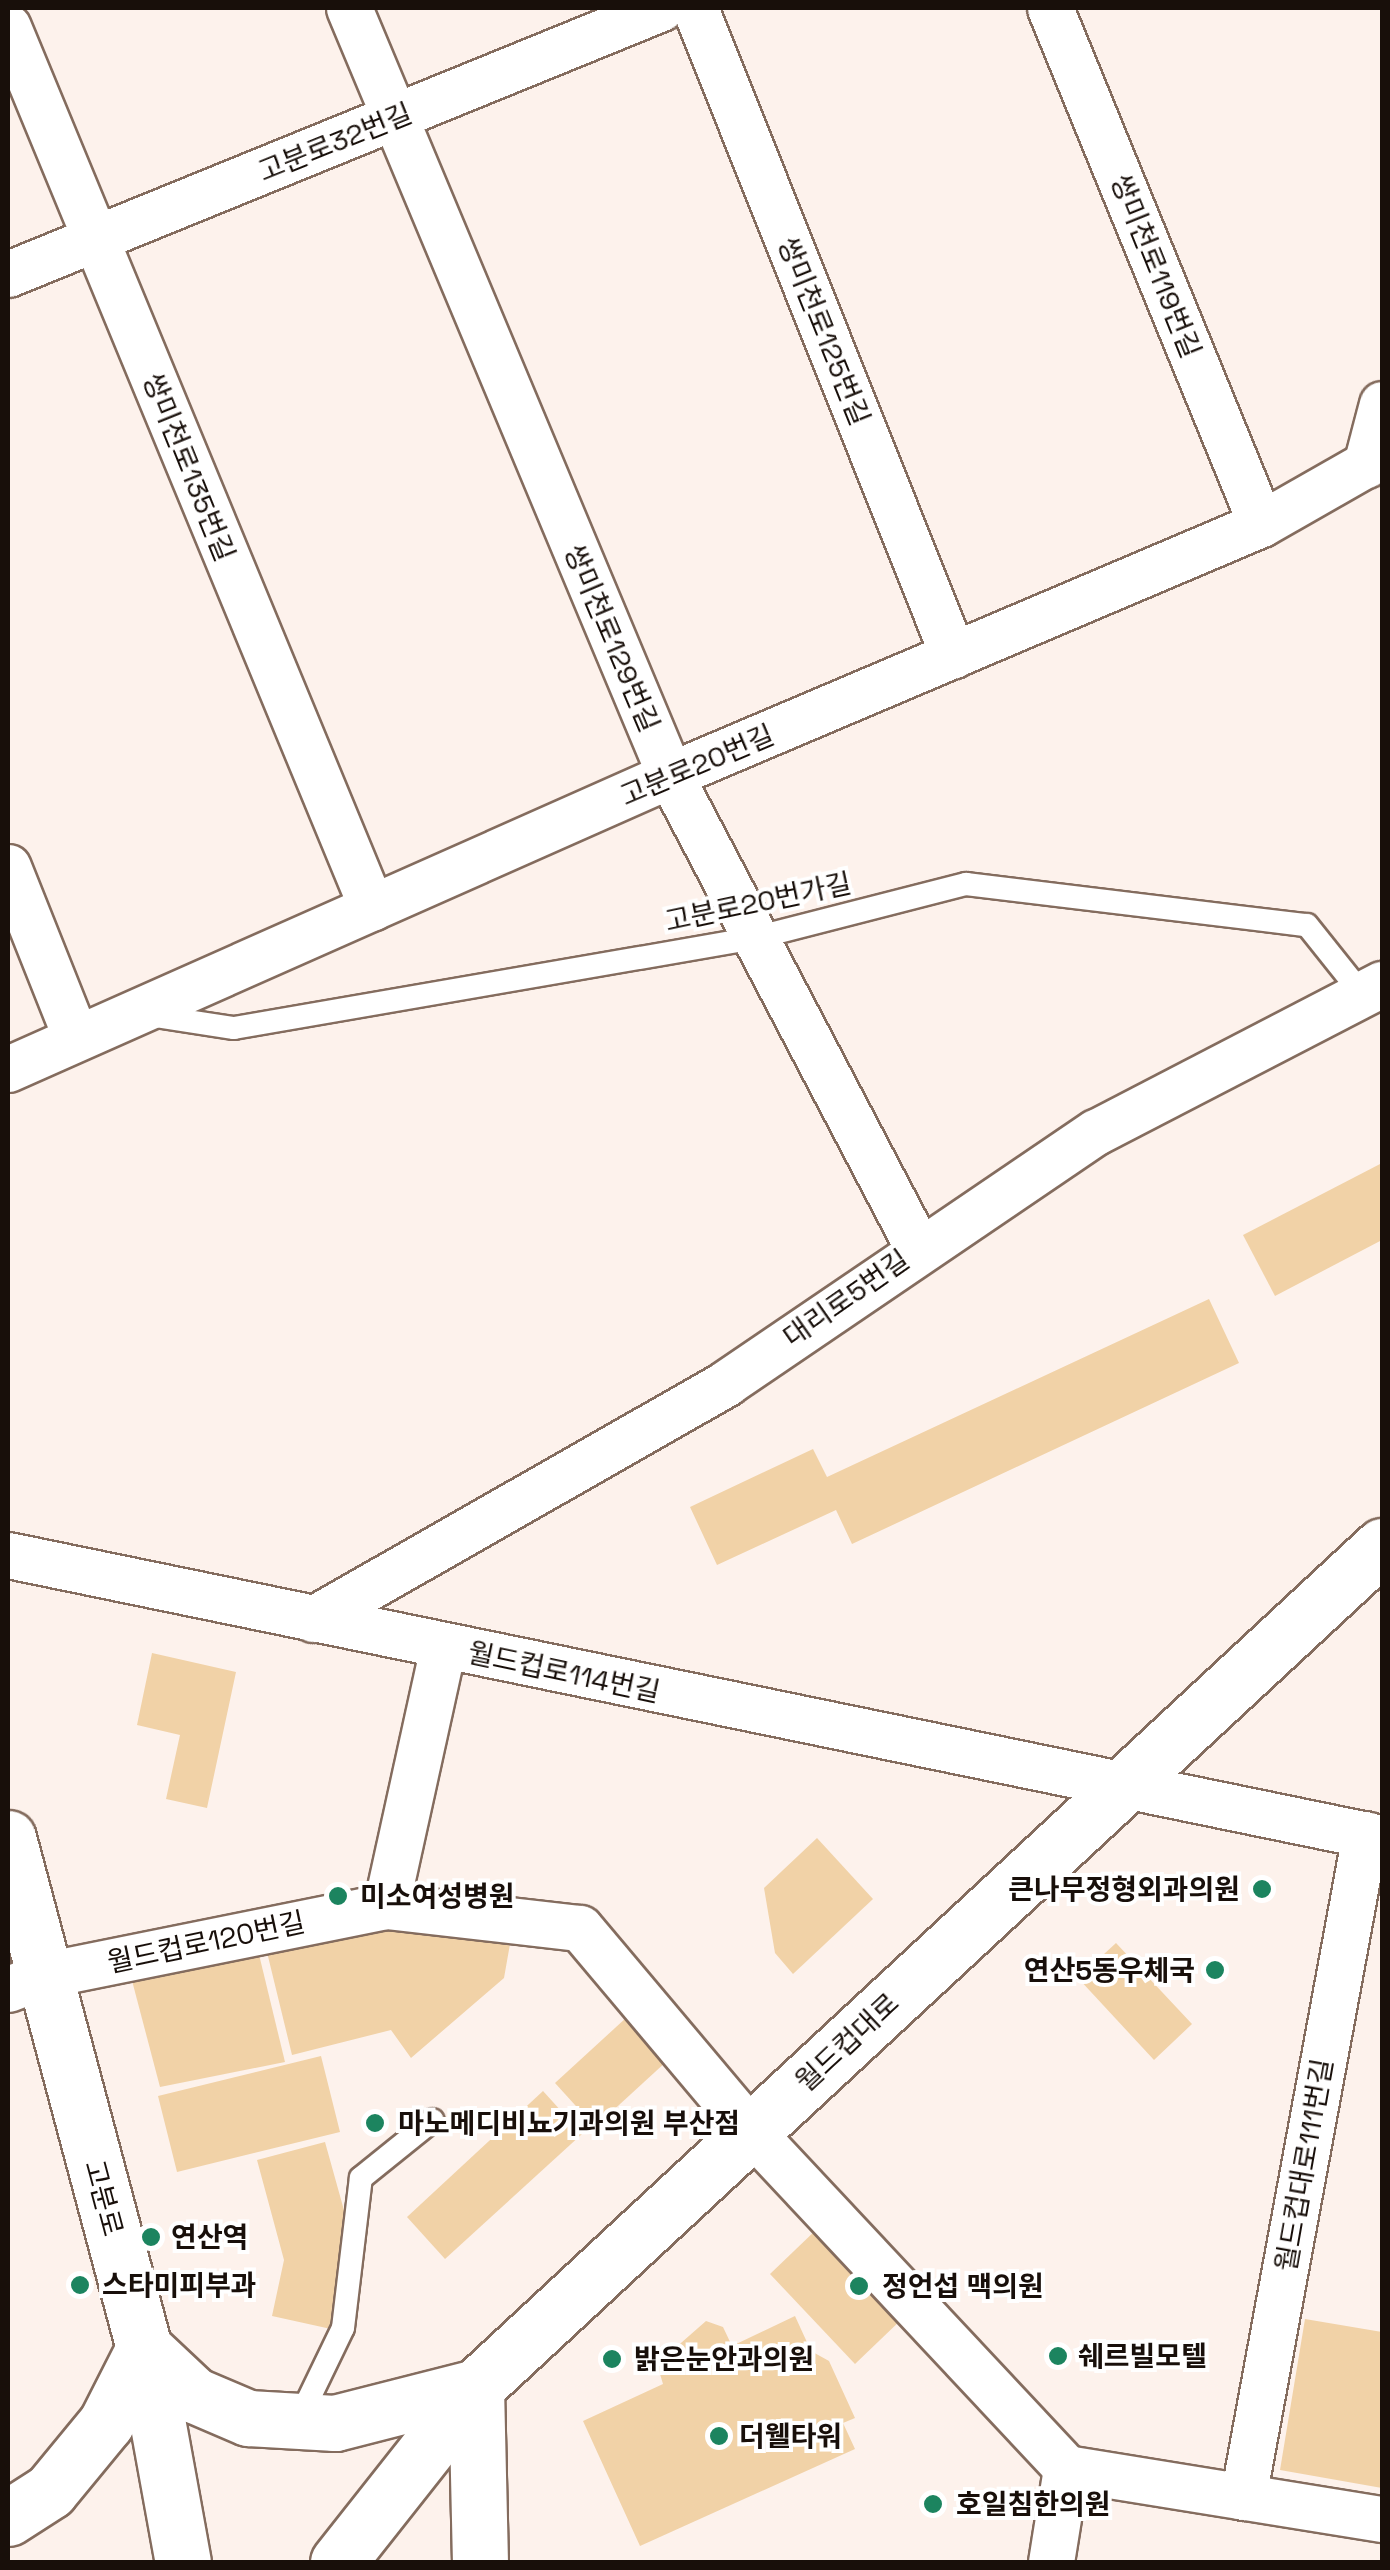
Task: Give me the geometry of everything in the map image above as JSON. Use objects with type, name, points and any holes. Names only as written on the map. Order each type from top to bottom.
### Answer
[{"type":"main road","name":"월드컵대로","points":[[338,2562],[476,2386],[1382,1546]]},
{"type":"main road","name":"고분로","points":[[8,1838],[26,1982],[144,2348],[183,2562]]},
{"type":"main road","points":[[8,2518],[50,2490],[95,2436],[144,2348],[194,2395],[248,2418],[335,2424],[476,2386],[480,2562]]},
{"type":"street","name":"쌍미천로129번길","points":[[349,8],[670,775],[918,1248]]},
{"type":"street","name":"고분로32번길","points":[[8,274],[661,8]]},
{"type":"street","name":"쌍미천로125번길","points":[[695,8],[953,655]]},
{"type":"street","name":"쌍미천로119번길","points":[[1050,8],[1261,524]]},
{"type":"street","name":"쌍미천로135번길","points":[[8,27],[372,908]]},
{"type":"street","points":[[1374,460],[1382,404]]},
{"type":"street","name":"고분로20번길","points":[[8,1069],[670,775],[1261,524],[1374,460]]},
{"type":"street","points":[[8,867],[76,1038]]},
{"type":"street","name":"대리로5번길","points":[[314,1618],[726,1383],[918,1248],[1096,1132],[1372,989]]},
{"type":"street","name":"월드컵로114번길","points":[[8,1555],[1122,1788]]},
{"type":"street","points":[[386,1906],[443,1648]]},
{"type":"street","name":"월드컵대로111번길","points":[[1122,1788],[1374,1836],[1244,2497]]},
{"type":"street","name":"월드컵로120번길","points":[[26,1982],[386,1906],[580,1928],[751,2131],[1066,2468]]},
{"type":"street","points":[[1051,2562],[1066,2468],[1382,2519]]},
{"type":"lane","name":"고분로20번가길","points":[[134,1013],[234,1028],[755,938],[966,884],[1306,925],[1372,989]]},
{"type":"lane","points":[[298,2421],[343,2328],[362,2178],[433,2120]]},
{"type":"building","points":[[1382,1163],[1382,1240],[1275,1296],[1243,1235]]},
{"type":"building","points":[[1209,1299],[1239,1363],[852,1544],[836,1510],[717,1565],[690,1507],[813,1449],[827,1477]]},
{"type":"building","points":[[152,1653],[236,1672],[207,1808],[166,1799],[180,1735],[137,1725]]},
{"type":"building","points":[[817,1838],[873,1899],[793,1974],[775,1953],[764,1888]]},
{"type":"building","points":[[389,1912],[510,1944],[504,1978],[411,2058],[391,2030],[292,2055],[265,1944]]},
{"type":"building","points":[[256,1942],[285,2062],[160,2087],[130,1973]]},
{"type":"building","points":[[1116,1943],[1192,2024],[1154,2060],[1078,1978]]},
{"type":"building","points":[[627,2017],[667,2061],[595,2127],[555,2083]]},
{"type":"building","points":[[321,2056],[340,2132],[177,2172],[158,2096]]},
{"type":"building","points":[[543,2091],[582,2134],[445,2259],[407,2217]]},
{"type":"building","points":[[325,2142],[352,2239],[331,2329],[272,2316],[284,2260],[257,2160]]},
{"type":"building","points":[[818,2228],[904,2317],[855,2364],[770,2274]]},
{"type":"building","name":"더웰타워","points":[[795,2316],[811,2351],[829,2361],[855,2418],[843,2423],[855,2449],[640,2546],[583,2421],[663,2384],[657,2364],[706,2321],[723,2327],[732,2346]]},
{"type":"building","points":[[1305,2319],[1382,2332],[1382,2488],[1280,2470]]},
{"type":"place","name":"큰나무정형외과의원","points":[[1262,1889]]},
{"type":"place","name":"미소여성병원","points":[[338,1896]]},
{"type":"place","name":"연산5동우체국","points":[[1215,1970]]},
{"type":"place","name":"마노메디비뇨기과의원 부산점","points":[[375,2123]]},
{"type":"place","name":"연산역","points":[[151,2237]]},
{"type":"place","name":"스타미피부과","points":[[80,2285]]},
{"type":"place","name":"정언섭 맥의원","points":[[859,2286]]},
{"type":"place","name":"쉐르빌모텔","points":[[1058,2356]]},
{"type":"place","name":"밝은눈안과의원","points":[[612,2359]]},
{"type":"place","name":"더웰타워","points":[[719,2436]]},
{"type":"place","name":"호일침한의원","points":[[933,2504]]}]
